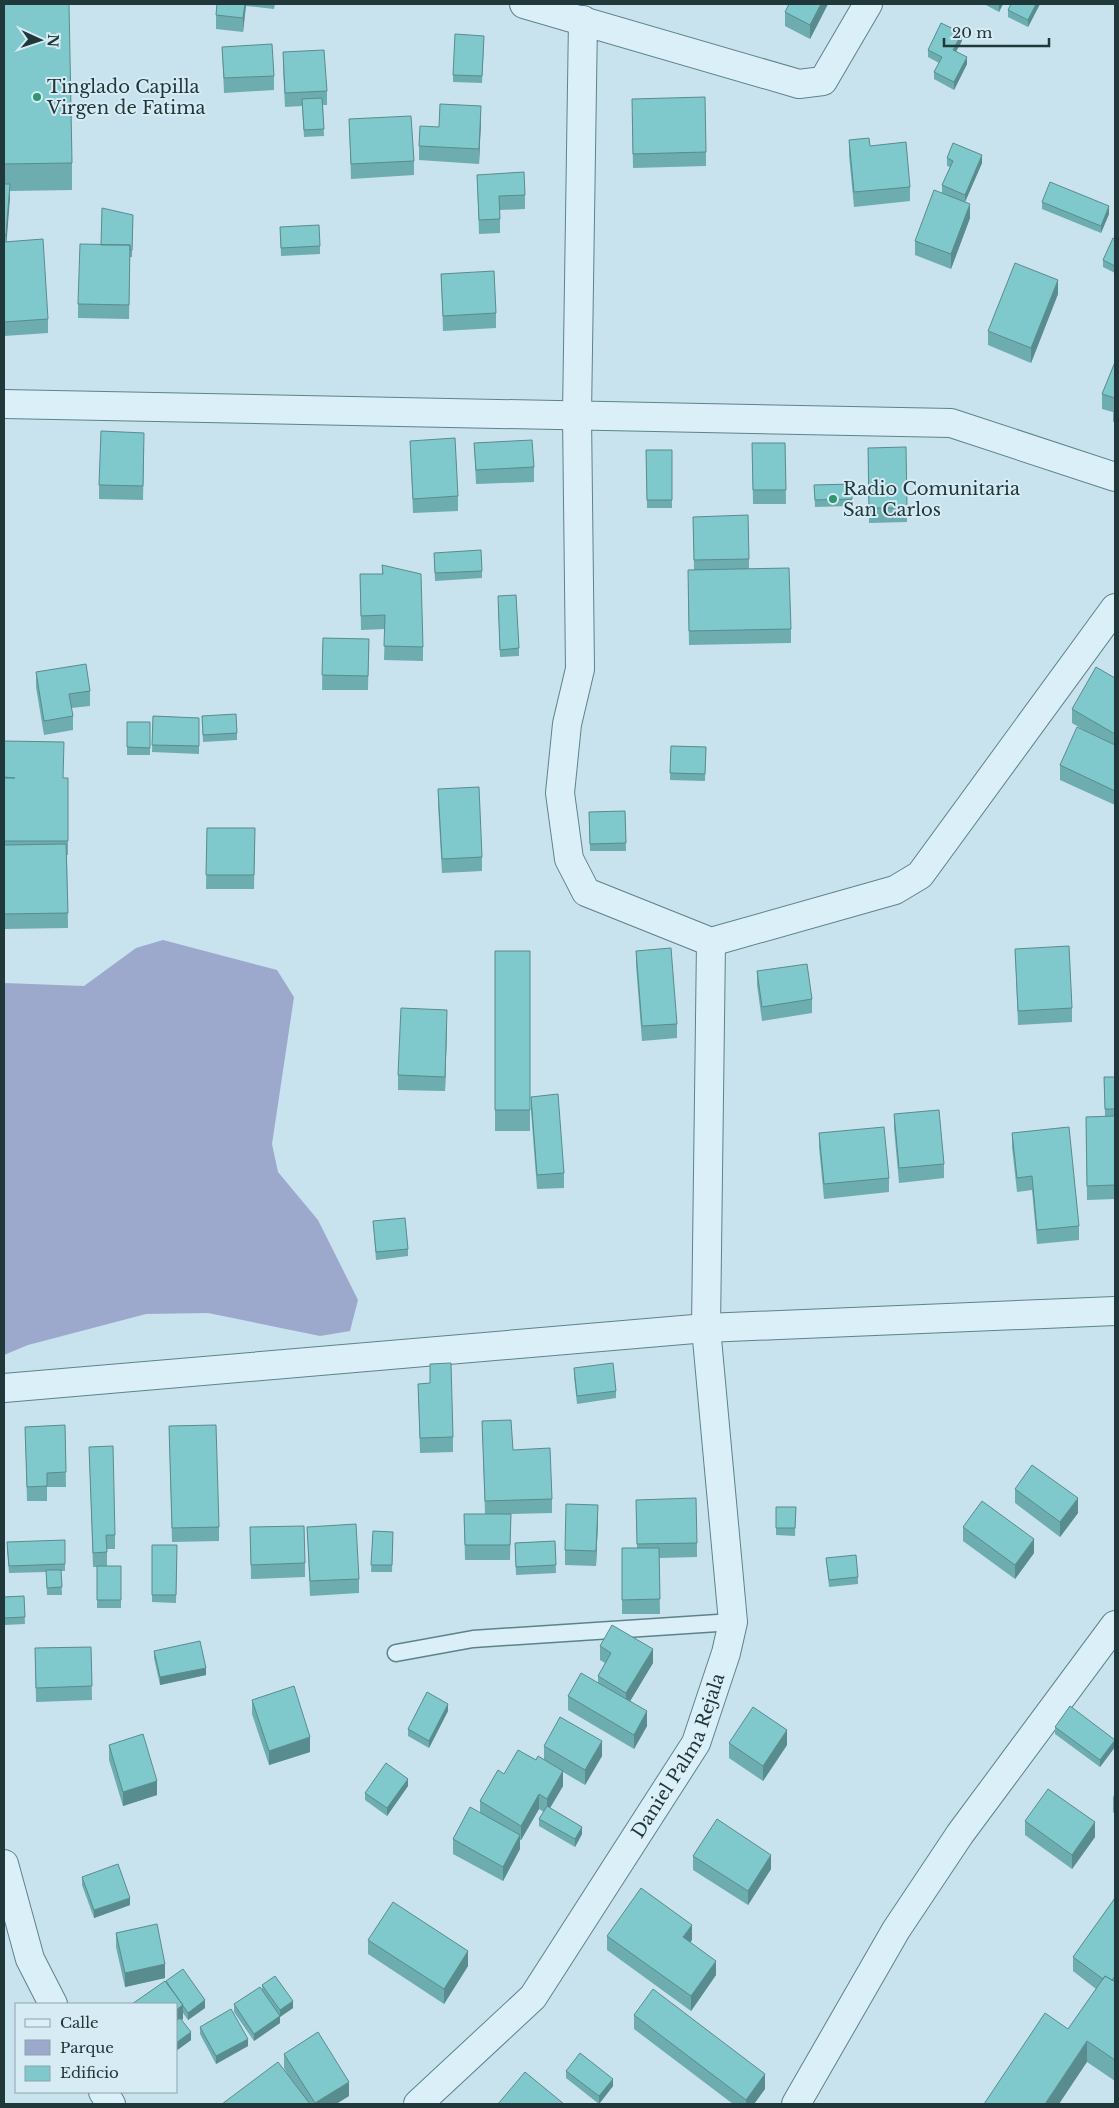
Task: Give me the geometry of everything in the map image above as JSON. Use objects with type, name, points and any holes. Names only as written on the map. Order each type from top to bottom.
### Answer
[{"type":"street","points":[[524,4],[799,84],[824,81],[868,4]]},
{"type":"street","points":[[583,20],[577,415],[580,668],[567,724],[560,793],[569,859],[586,892],[711,942],[895,890],[920,874],[1115,608]]},
{"type":"street","points":[[4,404],[951,423],[1115,478]]},
{"type":"street","name":"Daniel Palma Rejala","points":[[418,2104],[534,1997],[696,1743],[726,1653],[733,1622],[706,1328],[711,942]]},
{"type":"street","points":[[4,1388],[706,1328],[1115,1311]]},
{"type":"street","points":[[796,2104],[896,1930],[960,1834],[1115,1625]]},
{"type":"street","points":[[4,1864],[30,1959],[53,2003]]},
{"type":"street","points":[[104,2093],[111,2104]]},
{"type":"lane","points":[[396,1653],[473,1639],[733,1622]]},
{"type":"green space","points":[[163,940],[277,970],[294,997],[272,1144],[278,1172],[318,1220],[358,1300],[350,1331],[320,1336],[208,1313],[146,1314],[28,1345],[4,1355],[4,983],[84,986],[136,948]]},
{"type":"building","name":"Tinglado Capilla Virgen de Fatima","points":[[4,4],[69,4],[72,163],[4,164]]},
{"type":"building","points":[[217,4],[245,4],[243,18],[216,15]]},
{"type":"building","points":[[789,4],[821,4],[810,25],[785,12]]},
{"type":"building","points":[[1011,4],[1036,4],[1028,20],[1008,10]]},
{"type":"building","points":[[941,23],[962,33],[953,50],[967,57],[954,82],[934,72],[942,57],[928,50]]},
{"type":"building","points":[[455,34],[484,36],[482,76],[453,75]]},
{"type":"building","points":[[272,44],[274,76],[224,78],[222,47]]},
{"type":"building","points":[[324,50],[327,91],[285,93],[283,52]]},
{"type":"building","points":[[705,97],[706,152],[633,154],[632,99]]},
{"type":"building","points":[[322,98],[324,129],[304,130],[302,99]]},
{"type":"building","points":[[440,104],[481,106],[479,149],[419,146],[420,126],[439,127]]},
{"type":"building","points":[[411,116],[414,161],[351,164],[349,119]]},
{"type":"building","points":[[869,138],[870,146],[906,142],[910,187],[854,192],[849,140]]},
{"type":"building","points":[[953,143],[982,155],[965,195],[942,185],[953,161],[947,158]]},
{"type":"building","points":[[524,172],[525,195],[499,196],[500,219],[479,220],[477,175]]},
{"type":"building","points":[[1050,182],[1109,206],[1101,226],[1042,202]]},
{"type":"building","points":[[4,184],[10,184],[6,235],[4,235]]},
{"type":"building","points":[[934,190],[970,204],[951,254],[915,241]]},
{"type":"building","points":[[102,208],[133,215],[132,250],[130,250],[130,245],[101,245]]},
{"type":"building","points":[[319,225],[320,246],[281,248],[280,227]]},
{"type":"building","points":[[1113,238],[1115,239],[1115,266],[1103,260]]},
{"type":"building","points":[[43,239],[48,319],[4,322],[4,242]]},
{"type":"building","points":[[80,244],[130,245],[129,305],[78,304]]},
{"type":"building","points":[[1015,263],[1058,280],[1031,348],[988,331]]},
{"type":"building","points":[[494,271],[496,313],[443,316],[441,274]]},
{"type":"building","points":[[1115,362],[1115,398],[1102,394]]},
{"type":"building","points":[[101,431],[144,433],[143,486],[99,485]]},
{"type":"building","points":[[455,438],[458,496],[413,499],[410,441]]},
{"type":"building","points":[[532,440],[534,467],[476,470],[474,443]]},
{"type":"building","points":[[752,443],[785,443],[786,490],[753,490]]},
{"type":"building","points":[[906,447],[907,508],[869,508],[868,448]]},
{"type":"building","points":[[646,450],[672,450],[672,500],[647,500]]},
{"type":"building","points":[[852,484],[852,499],[815,500],[814,485]]},
{"type":"building","points":[[748,515],[749,559],[694,560],[693,517]]},
{"type":"building","points":[[481,550],[482,571],[435,573],[434,553]]},
{"type":"building","points":[[382,565],[421,574],[423,647],[384,646],[385,615],[361,616],[360,574],[383,574]]},
{"type":"building","points":[[789,568],[791,629],[689,631],[688,570]]},
{"type":"building","points":[[516,595],[519,648],[500,650],[498,596]]},
{"type":"building","points":[[323,638],[369,639],[368,676],[322,675]]},
{"type":"building","points":[[86,664],[90,691],[69,694],[73,716],[44,721],[36,672]]},
{"type":"building","points":[[1096,667],[1115,678],[1115,734],[1072,709]]},
{"type":"building","points":[[236,714],[237,733],[203,735],[202,716]]},
{"type":"building","points":[[153,716],[199,718],[199,746],[152,745]]},
{"type":"building","points":[[127,722],[150,722],[150,748],[127,747]]},
{"type":"building","points":[[1077,727],[1115,745],[1115,791],[1060,765]]},
{"type":"building","points":[[4,741],[64,742],[63,778],[68,778],[68,841],[4,841],[4,778],[15,778],[4,777]]},
{"type":"building","points":[[671,746],[706,747],[705,774],[670,773]]},
{"type":"building","points":[[479,787],[482,857],[442,859],[438,789]]},
{"type":"building","points":[[625,811],[626,843],[590,844],[589,812]]},
{"type":"building","points":[[207,828],[255,828],[254,875],[206,875]]},
{"type":"building","points":[[66,844],[68,913],[4,914],[4,845]]},
{"type":"building","points":[[1069,946],[1072,1008],[1018,1011],[1015,949]]},
{"type":"building","points":[[671,948],[677,1024],[642,1026],[636,951]]},
{"type":"building","points":[[495,951],[530,951],[530,1110],[495,1110]]},
{"type":"building","points":[[807,964],[812,999],[762,1007],[757,971]]},
{"type":"building","points":[[401,1008],[447,1010],[445,1077],[398,1075]]},
{"type":"building","points":[[1104,1077],[1115,1077],[1115,1109],[1105,1109]]},
{"type":"building","points":[[558,1094],[564,1173],[537,1175],[531,1097]]},
{"type":"building","points":[[939,1110],[944,1164],[899,1168],[894,1114]]},
{"type":"building","points":[[1115,1116],[1115,1185],[1087,1186],[1086,1117]]},
{"type":"building","points":[[884,1127],[889,1178],[824,1184],[819,1133]]},
{"type":"building","points":[[1069,1127],[1079,1226],[1037,1230],[1032,1176],[1017,1178],[1012,1133]]},
{"type":"building","points":[[405,1218],[408,1249],[376,1252],[373,1221]]},
{"type":"building","points":[[451,1363],[453,1437],[420,1438],[418,1384],[430,1383],[430,1364]]},
{"type":"building","points":[[613,1363],[616,1391],[577,1396],[574,1368]]},
{"type":"building","points":[[511,1420],[513,1450],[550,1448],[552,1499],[485,1501],[482,1421]]},
{"type":"building","points":[[65,1425],[66,1472],[47,1473],[47,1486],[27,1487],[25,1427]]},
{"type":"building","points":[[216,1425],[219,1527],[172,1528],[169,1426]]},
{"type":"building","points":[[113,1446],[115,1535],[106,1535],[107,1552],[93,1553],[89,1447]]},
{"type":"building","points":[[1032,1465],[1078,1498],[1060,1522],[1015,1489]]},
{"type":"building","points":[[696,1498],[697,1543],[637,1544],[636,1500]]},
{"type":"building","points":[[982,1501],[1034,1539],[1015,1565],[963,1527]]},
{"type":"building","points":[[566,1504],[598,1505],[596,1551],[565,1550]]},
{"type":"building","points":[[776,1507],[796,1507],[795,1528],[776,1528]]},
{"type":"building","points":[[464,1514],[511,1514],[510,1545],[465,1545]]},
{"type":"building","points":[[356,1524],[359,1579],[310,1581],[307,1527]]},
{"type":"building","points":[[304,1526],[305,1563],[251,1565],[250,1527]]},
{"type":"building","points":[[373,1531],[393,1532],[392,1565],[371,1565]]},
{"type":"building","points":[[65,1540],[65,1564],[9,1566],[7,1542]]},
{"type":"building","points":[[555,1541],[556,1565],[516,1567],[515,1543]]},
{"type":"building","points":[[152,1545],[177,1545],[176,1595],[152,1595]]},
{"type":"building","points":[[622,1548],[659,1548],[660,1599],[622,1600]]},
{"type":"building","points":[[856,1555],[858,1577],[829,1580],[826,1558]]},
{"type":"building","points":[[97,1566],[121,1566],[121,1600],[97,1600]]},
{"type":"building","points":[[46,1570],[61,1570],[62,1587],[47,1588]]},
{"type":"building","points":[[24,1596],[25,1617],[4,1618],[4,1597]]},
{"type":"building","points":[[612,1625],[653,1649],[626,1693],[598,1676],[611,1653],[600,1646]]},
{"type":"building","points":[[200,1641],[206,1668],[160,1677],[154,1651]]},
{"type":"building","points":[[91,1647],[92,1686],[36,1688],[35,1648]]},
{"type":"building","points":[[581,1673],[647,1711],[634,1735],[568,1696]]},
{"type":"building","points":[[294,1686],[310,1737],[269,1751],[252,1700]]},
{"type":"building","points":[[427,1692],[448,1704],[429,1741],[408,1729]]},
{"type":"building","points":[[1070,1706],[1115,1740],[1100,1760],[1055,1727]]},
{"type":"building","points":[[753,1707],[787,1730],[763,1766],[729,1743]]},
{"type":"building","points":[[560,1717],[602,1741],[585,1770],[544,1746]]},
{"type":"building","points":[[143,1734],[157,1781],[123,1792],[109,1745]]},
{"type":"building","points":[[518,1750],[536,1760],[538,1756],[563,1771],[547,1799],[539,1794],[521,1826],[480,1801],[498,1770],[504,1774]]},
{"type":"building","points":[[386,1763],[408,1779],[387,1808],[365,1793]]},
{"type":"building","points":[[1048,1789],[1095,1822],[1072,1855],[1025,1821]]},
{"type":"building","points":[[547,1806],[582,1827],[575,1839],[539,1819]]},
{"type":"building","points":[[470,1807],[520,1835],[503,1867],[453,1839]]},
{"type":"building","points":[[717,1819],[771,1855],[748,1891],[693,1856]]},
{"type":"building","points":[[118,1864],[130,1898],[94,1910],[82,1877]]},
{"type":"building","points":[[641,1888],[692,1925],[683,1937],[716,1961],[691,1996],[607,1936]]},
{"type":"building","points":[[1115,1898],[1115,1976],[1112,1980],[1105,1976],[1103,1979],[1073,1957]]},
{"type":"building","points":[[393,1902],[468,1951],[444,1989],[368,1940]]},
{"type":"building","points":[[157,1924],[165,1964],[125,1973],[116,1933]]},
{"type":"building","points":[[183,1969],[205,2000],[188,2013],[166,1981]]},
{"type":"building","points":[[275,1976],[293,2001],[280,2010],[262,1985]]},
{"type":"building","points":[[1105,1976],[1115,1982],[1115,2060],[1087,2041],[1045,2104],[984,2104],[1045,2013],[1068,2029]]},
{"type":"building","points":[[165,1981],[183,2005],[178,2009],[178,2003],[133,2003]]},
{"type":"building","points":[[260,1987],[280,2016],[254,2034],[234,2004]]},
{"type":"building","points":[[653,1989],[765,2074],[746,2100],[634,2015]]},
{"type":"building","points":[[231,2009],[248,2039],[216,2056],[200,2027]]},
{"type":"building","points":[[180,2018],[191,2032],[178,2042],[178,2020]]},
{"type":"building","points":[[318,2032],[349,2082],[315,2103],[284,2054]]},
{"type":"building","points":[[580,2053],[613,2079],[599,2096],[566,2071]]},
{"type":"building","points":[[278,2062],[310,2104],[222,2104]]},
{"type":"building","points":[[525,2072],[564,2104],[498,2104]]},
{"type":"place","name":"Tinglado Capilla Virgen de Fatima","points":[[37,97]]},
{"type":"place","name":"Radio Comunitaria San Carlos","points":[[833,499]]}]
